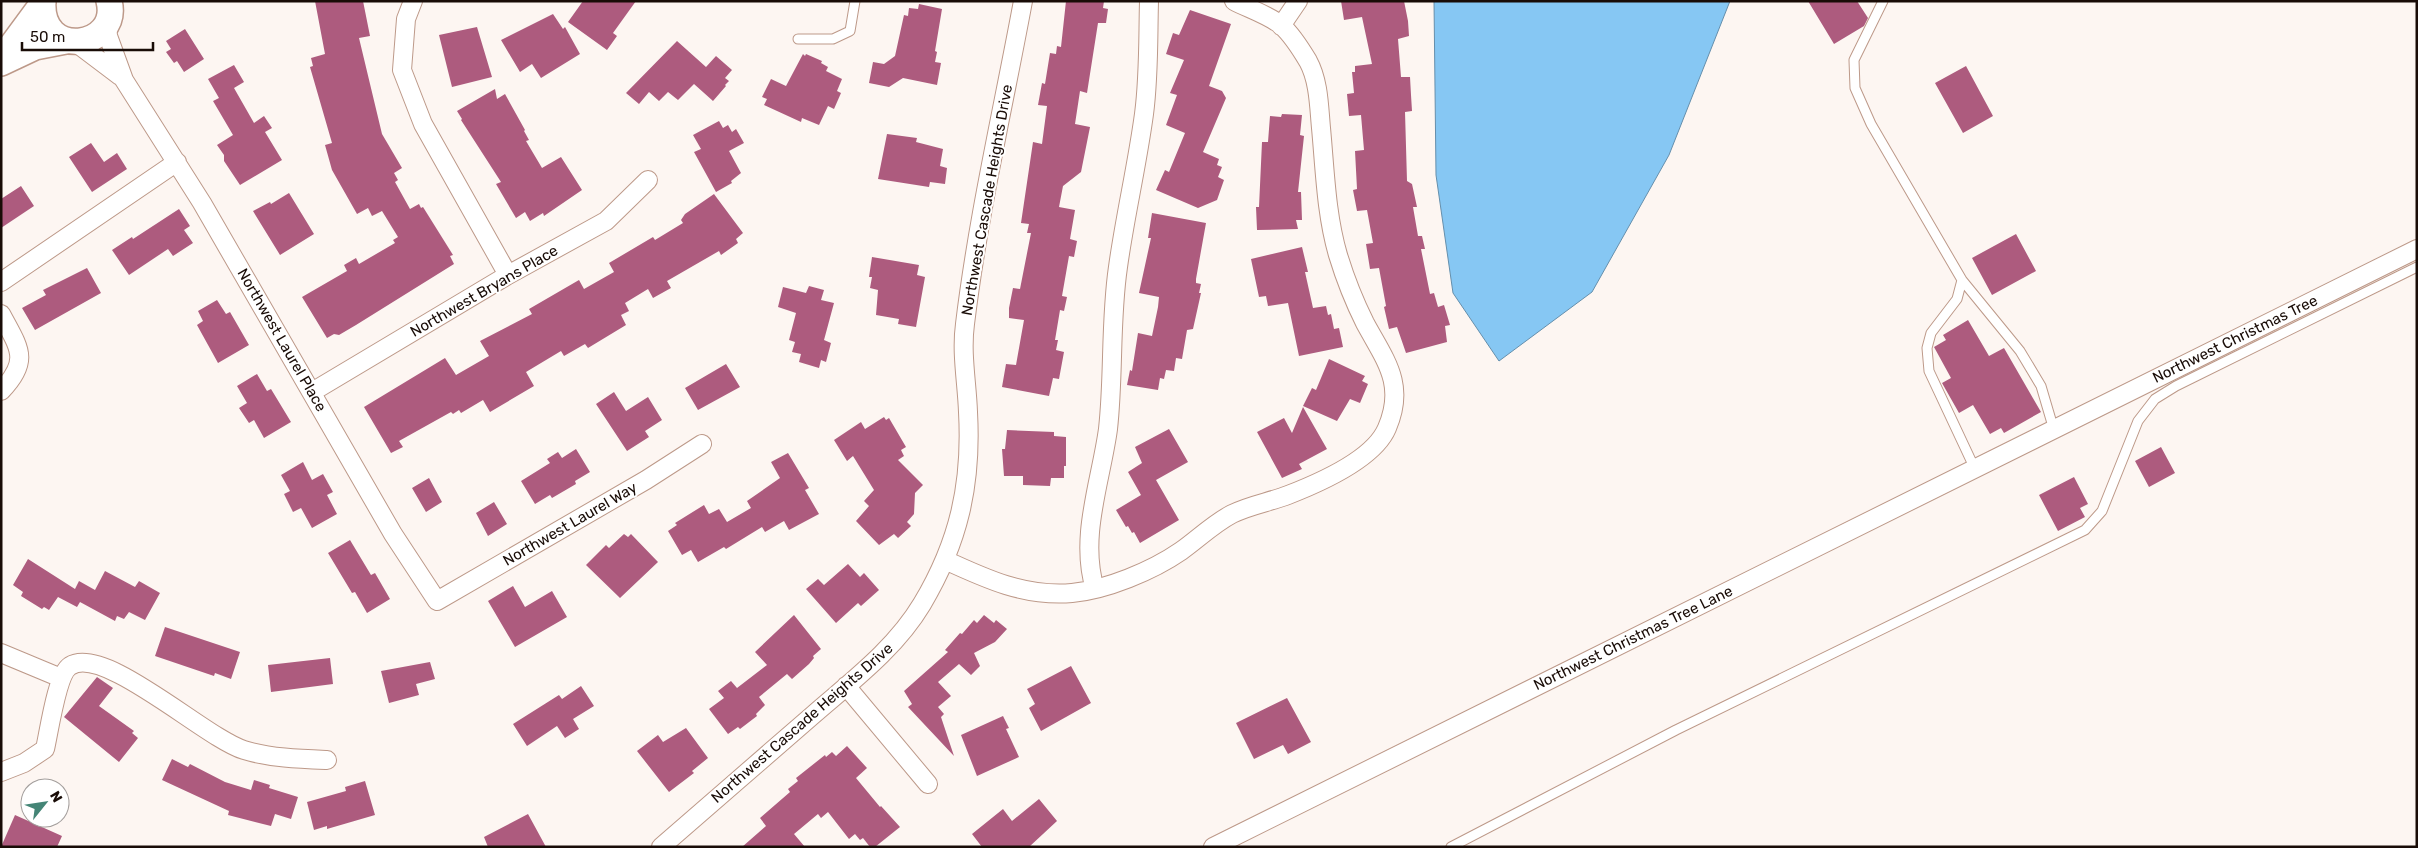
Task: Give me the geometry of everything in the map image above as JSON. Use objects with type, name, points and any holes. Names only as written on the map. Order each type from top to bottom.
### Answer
[{"type":"main road","points":[[43,2],[44,20],[51,30],[71,42]]},
{"type":"main road","points":[[1,62],[43,2]]},
{"type":"main road","points":[[1,62],[35,47],[93,38],[111,10]]},
{"type":"street","points":[[413,1],[406,19],[402,70],[423,124],[508,275]]},
{"type":"street","name":"Northwest Cascade Heights Drive","points":[[661,847],[885,652],[900,635],[921,605],[946,560],[955,537],[965,499],[968,472],[969,439],[964,370],[964,328],[973,261],[1023,1]]},
{"type":"street","points":[[1095,589],[1090,571],[1088,550],[1108,430],[1118,268],[1144,116],[1147,86],[1149,1]]},
{"type":"street","points":[[946,560],[1010,587],[1041,594],[1072,593],[1113,584],[1164,562],[1217,522],[1235,512],[1289,494],[1356,462],[1378,443],[1387,429],[1394,409],[1393,377],[1386,357],[1365,322],[1337,252],[1331,223],[1316,87],[1309,63],[1281,26],[1234,1]]},
{"type":"street","points":[[1281,26],[1298,1]]},
{"type":"street","name":"Northwest Laurel Place","points":[[111,10],[108,36],[124,80],[177,162],[393,534],[437,601]]},
{"type":"street","name":"Northwest Laurel Place","points":[[71,42],[106,63],[124,80]]},
{"type":"street","points":[[1,282],[177,162]]},
{"type":"street","name":"Northwest Bryans Place","points":[[312,392],[508,275],[606,221],[648,180]]},
{"type":"street","name":"Northwest Christmas Tree","points":[[2054,430],[2417,249]]},
{"type":"street","points":[[1,314],[16,342],[20,354],[19,367],[14,378],[1,392]]},
{"type":"street","name":"Northwest Christmas Tree Lane","points":[[1213,847],[1654,626],[1770,571],[2054,430]]},
{"type":"street","name":"Northwest Laurel Way","points":[[437,601],[646,480],[702,444]]},
{"type":"street","points":[[1,653],[61,678]]},
{"type":"street","points":[[1,772],[24,763],[45,749],[61,678],[64,671],[78,663],[90,663],[108,668],[226,742],[244,750],[295,758],[327,760]]},
{"type":"street","points":[[846,686],[928,784]]},
{"type":"lane","points":[[798,39],[833,40],[850,30],[855,1]]},
{"type":"lane","points":[[1883,1],[1854,60],[1855,88],[1871,124],[1962,280],[2020,351],[2041,386],[2054,430]]},
{"type":"lane","points":[[1451,847],[1676,730],[2085,530],[2102,511],[2138,420],[2155,399],[2176,386],[2417,267]]},
{"type":"lane","points":[[1962,280],[1957,299],[1931,332],[1927,348],[1929,371],[1975,469]]},
{"type":"water","points":[[1434,1],[1730,1],[1669,155],[1592,292],[1499,361],[1453,293],[1436,175]]},
{"type":"building","points":[[315,1],[363,1],[370,36],[359,38],[382,134],[402,168],[394,173],[398,180],[395,182],[410,209],[419,204],[421,208],[423,207],[453,255],[450,256],[454,264],[339,335],[334,334],[327,338],[302,297],[347,271],[344,265],[356,258],[359,264],[395,243],[393,240],[398,237],[382,211],[372,216],[368,208],[357,214],[332,170],[325,145],[332,143],[310,67],[313,66],[311,58],[325,54]]},
{"type":"building","points":[[583,1],[636,1],[613,33],[617,36],[607,50],[568,22]]},
{"type":"building","points":[[1066,1],[1104,1],[1103,8],[1108,9],[1106,23],[1098,23],[1087,93],[1080,91],[1075,124],[1090,127],[1081,172],[1063,186],[1059,207],[1075,210],[1070,239],[1077,241],[1074,257],[1069,256],[1062,296],[1067,297],[1064,311],[1060,310],[1055,340],[1058,340],[1056,350],[1064,352],[1059,379],[1053,378],[1049,396],[1002,387],[1006,364],[1016,365],[1024,320],[1009,318],[1009,308],[1013,288],[1020,289],[1031,233],[1027,233],[1029,224],[1021,223],[1033,142],[1042,144],[1047,106],[1038,105],[1042,83],[1045,84],[1050,53],[1056,54],[1057,46],[1061,47]]},
{"type":"building","points":[[1341,1],[1404,1],[1408,21],[1409,36],[1398,39],[1401,77],[1410,77],[1412,111],[1405,112],[1407,181],[1412,184],[1417,207],[1413,207],[1418,236],[1422,236],[1425,249],[1421,249],[1430,294],[1434,293],[1438,307],[1444,305],[1450,325],[1445,326],[1447,342],[1406,353],[1397,327],[1389,329],[1379,268],[1370,269],[1366,244],[1373,243],[1367,210],[1357,211],[1353,190],[1357,189],[1355,151],[1364,150],[1361,115],[1349,116],[1347,94],[1354,93],[1352,72],[1355,72],[1355,66],[1372,64],[1362,17],[1344,20]]},
{"type":"building","points":[[1808,1],[1857,1],[1868,18],[1864,26],[1834,44]]},
{"type":"building","points":[[919,4],[942,9],[935,51],[937,52],[935,62],[941,63],[937,85],[903,78],[889,87],[869,83],[873,62],[884,64],[895,56],[904,15],[908,16],[909,8],[918,9]]},
{"type":"building","points":[[1190,10],[1231,24],[1209,86],[1222,91],[1226,98],[1203,152],[1219,159],[1217,165],[1222,167],[1218,177],[1224,180],[1217,200],[1198,208],[1156,190],[1165,170],[1169,172],[1185,133],[1166,125],[1177,95],[1170,93],[1184,60],[1166,54],[1173,33],[1179,35]]},
{"type":"building","points":[[553,14],[563,29],[565,27],[580,54],[541,78],[532,64],[520,72],[501,40]]},
{"type":"building","points":[[477,27],[492,77],[452,87],[439,35]]},
{"type":"building","points":[[185,29],[204,59],[184,72],[177,61],[174,63],[166,52],[171,49],[166,41]]},
{"type":"building","points":[[677,41],[706,67],[716,56],[732,70],[725,78],[729,81],[726,86],[713,101],[694,84],[678,100],[668,92],[659,101],[649,92],[639,104],[626,93]]},
{"type":"building","points":[[803,54],[822,61],[821,63],[828,67],[826,71],[842,79],[837,91],[841,93],[834,109],[828,106],[819,125],[802,118],[801,122],[764,105],[767,99],[762,97],[771,79],[786,86]]},
{"type":"building","points":[[234,65],[244,82],[234,88],[254,123],[264,116],[272,128],[265,132],[282,160],[240,185],[224,161],[224,155],[217,145],[233,135],[213,101],[219,98],[208,79]]},
{"type":"building","points":[[1966,66],[1993,116],[1963,133],[1935,83]]},
{"type":"building","points":[[495,89],[497,99],[505,94],[525,130],[529,140],[526,141],[542,168],[561,157],[582,190],[544,216],[543,213],[530,221],[525,212],[516,218],[496,184],[501,182],[457,111]]},
{"type":"building","points":[[1282,114],[1302,115],[1300,135],[1304,136],[1298,192],[1301,192],[1302,220],[1296,220],[1298,229],[1257,230],[1256,207],[1259,207],[1262,142],[1268,142],[1270,116],[1281,117]]},
{"type":"building","points":[[719,121],[723,128],[728,125],[732,132],[736,129],[744,143],[729,151],[741,173],[731,181],[732,183],[716,192],[694,152],[701,149],[693,135]]},
{"type":"building","points":[[887,134],[917,138],[916,142],[943,149],[940,166],[947,168],[945,184],[930,182],[929,187],[878,179]]},
{"type":"building","points":[[91,143],[104,162],[117,153],[127,169],[92,192],[69,157]]},
{"type":"building","points":[[21,186],[34,206],[1,228],[1,199]]},
{"type":"building","points":[[289,193],[314,234],[280,255],[253,211],[270,202],[271,204]]},
{"type":"building","points":[[714,194],[743,233],[736,239],[738,243],[721,255],[719,251],[667,281],[671,288],[653,298],[648,289],[625,303],[629,311],[621,315],[626,325],[588,348],[585,344],[564,356],[561,351],[526,372],[534,386],[490,412],[483,400],[461,413],[459,410],[453,414],[451,412],[399,441],[403,447],[391,453],[364,407],[445,358],[456,375],[489,356],[480,341],[532,314],[529,309],[579,280],[584,289],[614,272],[609,263],[653,237],[655,240],[683,223],[681,220],[685,214]]},
{"type":"building","points":[[179,209],[190,226],[184,230],[193,243],[173,256],[168,249],[129,275],[112,250],[132,237],[133,239]]},
{"type":"building","points":[[1152,213],[1206,223],[1196,279],[1196,283],[1201,284],[1199,293],[1201,293],[1193,329],[1187,330],[1182,359],[1176,358],[1174,371],[1166,370],[1164,379],[1160,378],[1158,390],[1127,385],[1130,370],[1132,371],[1138,333],[1152,336],[1158,307],[1159,297],[1139,293],[1151,238],[1148,238]]},
{"type":"building","points":[[2016,234],[2036,271],[1992,295],[1972,258]]},
{"type":"building","points":[[1302,247],[1313,308],[1326,306],[1328,315],[1331,314],[1334,329],[1339,328],[1343,347],[1299,356],[1288,303],[1268,306],[1266,296],[1259,297],[1251,259]]},
{"type":"building","points":[[872,257],[919,265],[917,275],[925,277],[916,327],[898,324],[899,319],[876,315],[878,290],[870,288],[872,277],[869,277]]},
{"type":"building","points":[[87,268],[101,293],[35,330],[22,308],[46,295],[43,290]]},
{"type":"building","points":[[809,286],[824,290],[821,300],[834,303],[824,340],[831,343],[826,362],[821,360],[819,368],[799,362],[801,354],[792,352],[795,342],[789,340],[796,313],[778,307],[783,287],[806,293]]},
{"type":"building","points":[[217,300],[226,314],[230,312],[249,345],[218,363],[197,325],[203,321],[198,311]]},
{"type":"building","points":[[1968,320],[1989,356],[2004,348],[2041,412],[2004,433],[2001,428],[1990,434],[1973,405],[1959,413],[1942,383],[1951,378],[1934,347],[1946,340],[1943,335]]},
{"type":"building","points":[[1329,359],[1365,376],[1362,381],[1368,384],[1360,403],[1350,399],[1337,421],[1303,406],[1312,388],[1316,390]]},
{"type":"building","points":[[726,364],[740,387],[698,410],[685,388]]},
{"type":"building","points":[[257,374],[267,391],[271,389],[291,422],[264,438],[254,420],[249,423],[239,408],[247,403],[237,386]]},
{"type":"building","points":[[614,392],[626,411],[648,397],[662,420],[645,431],[649,437],[627,451],[596,404]]},
{"type":"building","points":[[1303,407],[1327,449],[1299,464],[1302,469],[1282,478],[1257,432],[1284,418],[1292,433]]},
{"type":"building","points":[[884,417],[886,420],[889,418],[906,447],[901,450],[904,456],[898,460],[923,485],[915,493],[914,514],[907,522],[911,526],[898,538],[894,534],[879,545],[856,521],[869,506],[864,501],[874,490],[853,456],[847,461],[834,440],[861,422],[865,429]]},
{"type":"building","points":[[1169,429],[1188,462],[1156,480],[1179,520],[1140,543],[1134,532],[1132,533],[1128,526],[1126,527],[1116,510],[1141,495],[1128,472],[1142,463],[1135,447]]},
{"type":"building","points":[[1007,430],[1054,432],[1054,436],[1066,437],[1064,478],[1051,478],[1050,486],[1023,485],[1023,476],[1004,476],[1002,449],[1005,449]]},
{"type":"building","points":[[2161,447],[2175,473],[2149,487],[2135,461]]},
{"type":"building","points":[[576,449],[590,472],[575,481],[576,484],[552,498],[550,495],[535,504],[521,481],[550,463],[547,459],[558,452],[562,458]]},
{"type":"building","points":[[788,453],[809,488],[805,490],[819,514],[789,530],[784,521],[765,532],[762,527],[726,549],[724,547],[698,562],[691,550],[682,555],[668,531],[677,525],[675,523],[704,505],[709,514],[719,509],[727,522],[751,508],[747,501],[780,478],[771,462]]},
{"type":"building","points":[[303,462],[312,480],[323,474],[333,492],[327,495],[337,514],[312,528],[301,508],[293,512],[284,494],[290,491],[281,475]]},
{"type":"building","points":[[2074,477],[2088,504],[2080,508],[2085,517],[2058,531],[2039,495]]},
{"type":"building","points":[[429,478],[442,502],[426,512],[412,488]]},
{"type":"building","points":[[494,502],[507,524],[488,536],[476,513]]},
{"type":"building","points":[[624,534],[628,537],[631,534],[658,562],[620,598],[586,565],[606,545],[609,548]]},
{"type":"building","points":[[350,540],[371,575],[375,573],[390,599],[367,613],[355,592],[352,593],[328,553]]},
{"type":"building","points":[[28,559],[75,589],[79,581],[95,590],[105,571],[135,587],[139,581],[160,593],[145,620],[129,612],[124,619],[117,616],[115,621],[80,602],[77,607],[58,597],[49,610],[44,607],[42,609],[21,596],[23,592],[13,585]]},
{"type":"building","points":[[848,564],[860,577],[864,573],[879,590],[861,606],[858,603],[836,623],[806,589],[818,579],[824,585]]},
{"type":"building","points":[[513,586],[525,607],[552,591],[567,617],[515,647],[488,601]]},
{"type":"building","points":[[794,615],[821,649],[813,656],[814,658],[809,664],[792,679],[787,674],[759,697],[765,705],[756,714],[757,716],[740,729],[738,727],[728,734],[709,709],[724,698],[718,691],[731,681],[737,688],[767,665],[755,652]]},
{"type":"building","points":[[984,615],[994,623],[996,620],[1007,629],[995,642],[974,653],[980,666],[971,675],[959,664],[938,682],[951,696],[938,707],[944,714],[941,717],[954,756],[908,707],[912,704],[904,691],[948,652],[945,650],[960,633],[962,634],[974,620],[977,623]]},
{"type":"building","points":[[165,627],[240,652],[231,679],[215,673],[214,676],[155,656]]},
{"type":"building","points":[[330,658],[333,684],[271,692],[268,665]]},
{"type":"building","points":[[430,662],[435,679],[416,684],[419,695],[389,703],[381,671]]},
{"type":"building","points":[[1071,666],[1091,703],[1041,731],[1029,708],[1035,704],[1027,689]]},
{"type":"building","points":[[97,677],[113,688],[99,706],[134,731],[132,733],[138,738],[119,762],[64,717]]},
{"type":"building","points":[[581,686],[594,706],[573,719],[579,729],[565,738],[557,726],[527,746],[513,724],[559,695],[562,699]]},
{"type":"building","points":[[1287,698],[1311,742],[1288,754],[1283,745],[1254,759],[1236,723]]},
{"type":"building","points":[[1003,716],[1009,728],[1006,729],[1019,757],[977,776],[961,735]]},
{"type":"building","points":[[686,728],[708,758],[692,771],[694,773],[669,792],[637,751],[658,735],[663,742]]},
{"type":"building","points":[[847,746],[867,768],[856,778],[880,807],[900,827],[875,847],[870,847],[863,838],[860,840],[855,834],[849,839],[828,812],[821,818],[818,814],[794,834],[805,847],[742,847],[766,826],[760,818],[790,792],[788,789],[798,781],[796,778],[825,755],[826,757],[832,752],[836,756]]},
{"type":"building","points":[[172,759],[188,767],[190,764],[225,782],[251,790],[254,780],[270,785],[269,788],[298,797],[291,819],[275,814],[271,826],[228,815],[229,811],[162,780]]},
{"type":"building","points":[[365,781],[375,815],[327,829],[327,826],[314,830],[307,802],[346,791],[345,787]]},
{"type":"building","points":[[1039,799],[1057,821],[1029,847],[982,847],[972,834],[1003,809],[1012,821]]},
{"type":"building","points":[[528,814],[546,847],[488,847],[484,837]]},
{"type":"building","points":[[15,815],[20,817],[20,828],[44,828],[62,836],[57,847],[1,847]]}]
